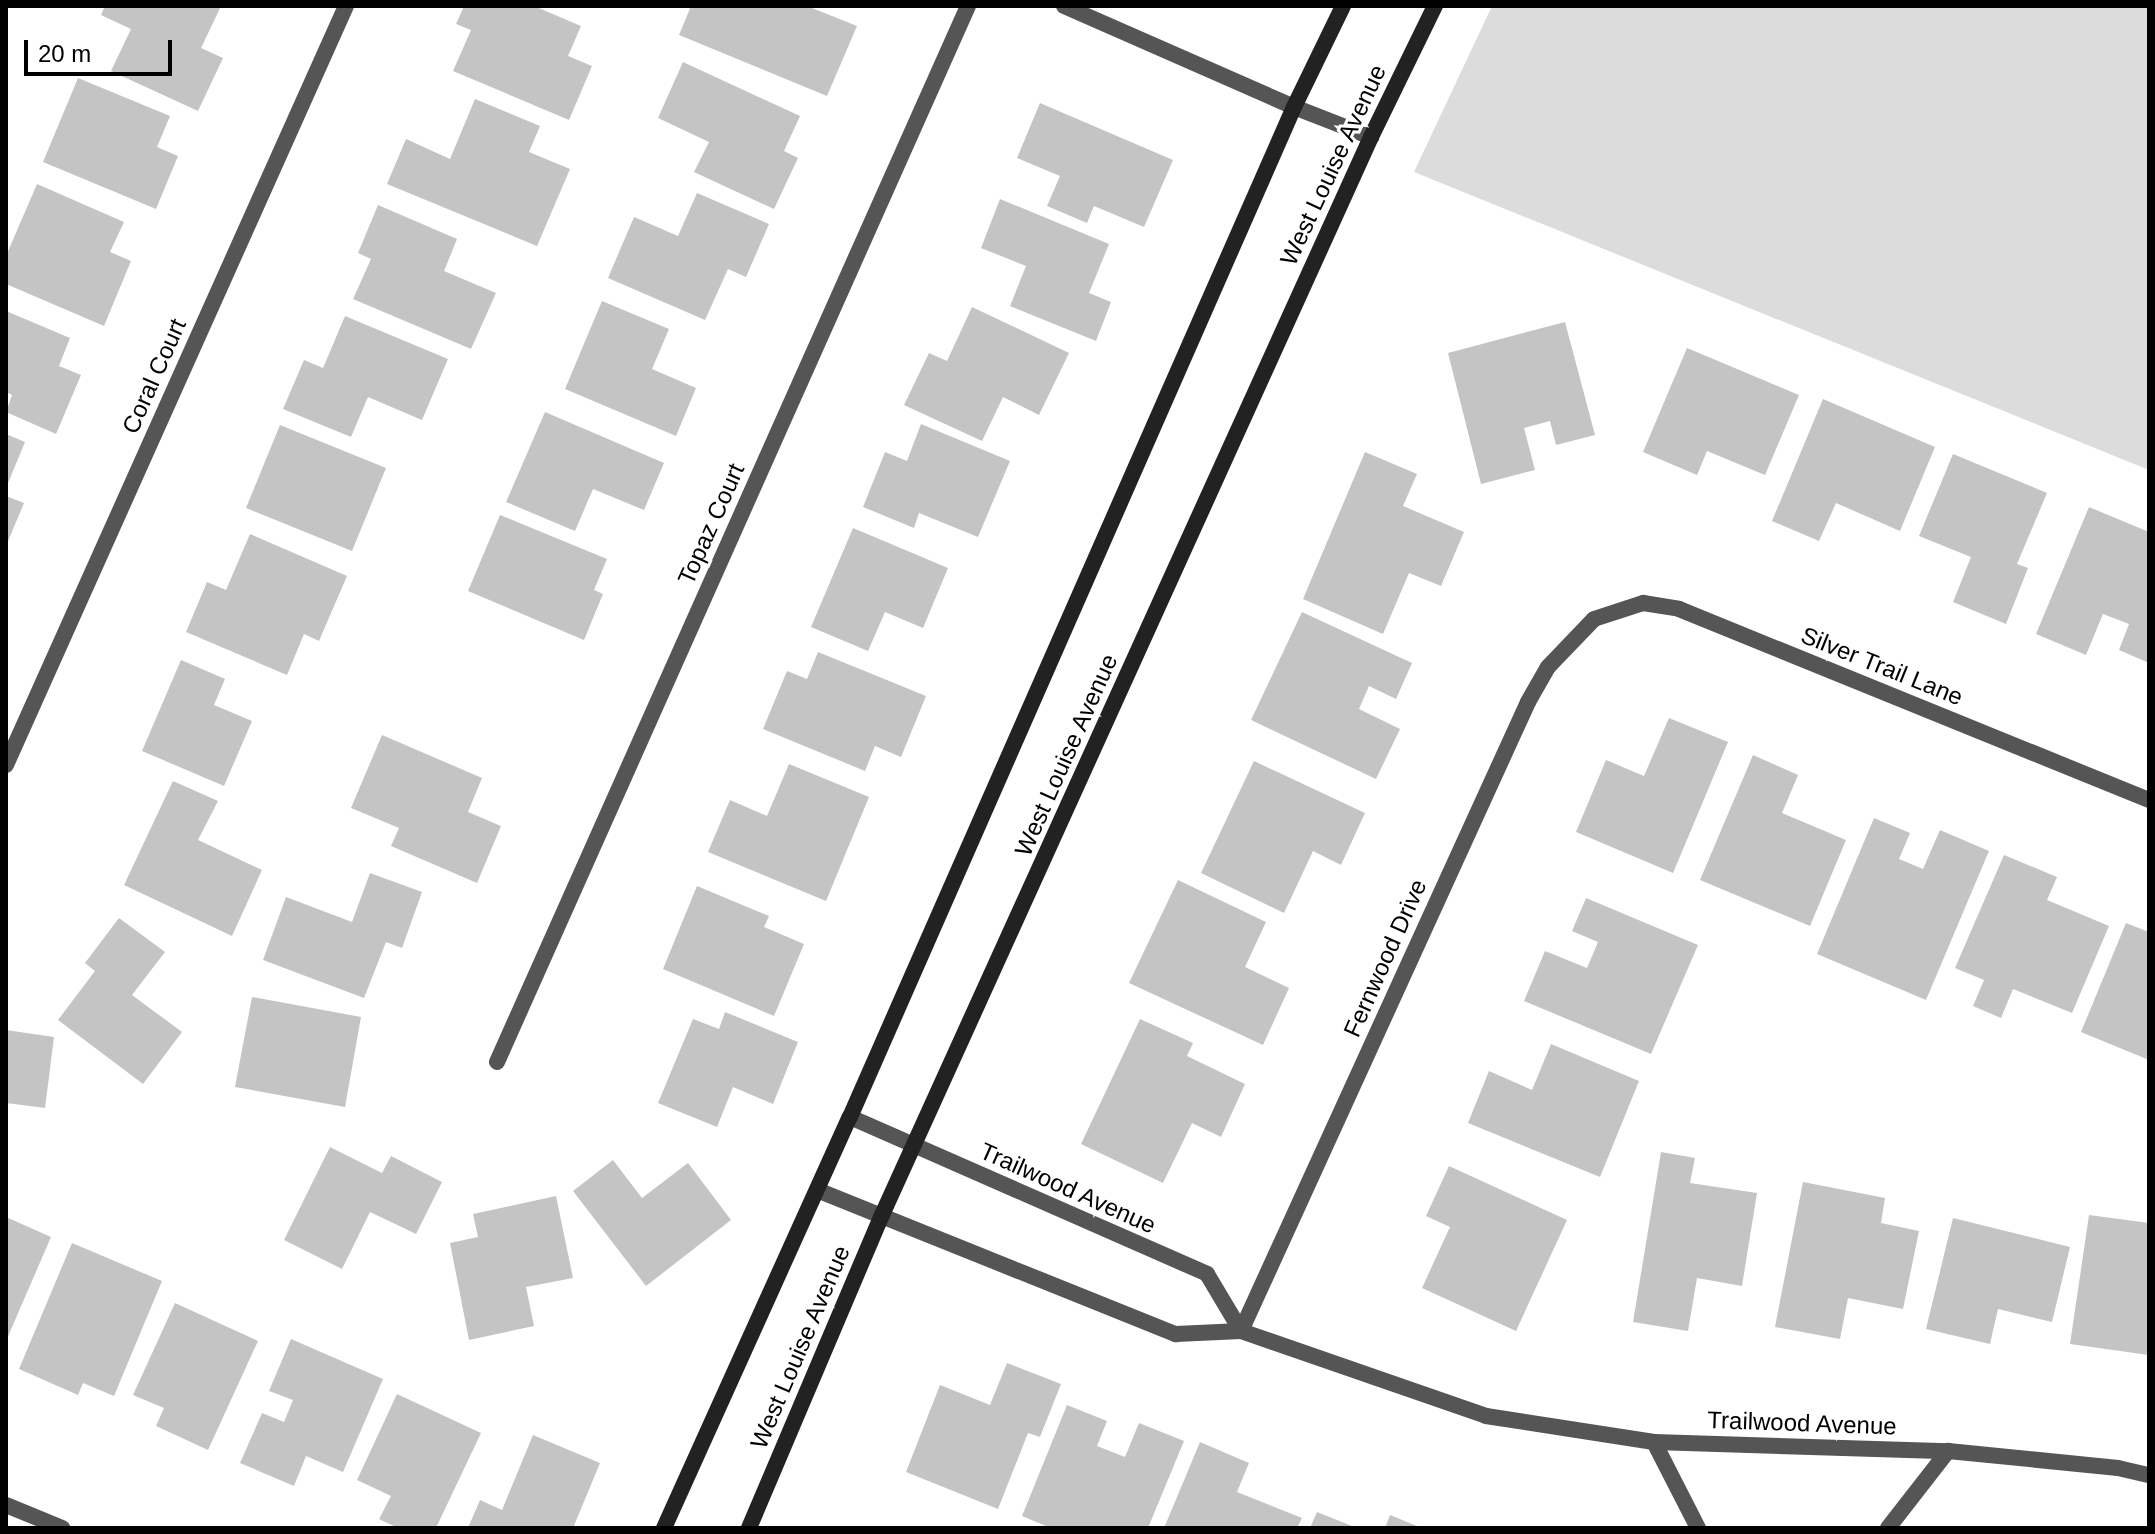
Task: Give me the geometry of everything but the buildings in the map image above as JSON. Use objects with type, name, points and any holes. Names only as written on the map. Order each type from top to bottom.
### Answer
[{"type":"main road","name":"West Louise Avenue","points":[[664,1528],[850,1117],[1294,107],[1343,6]]},
{"type":"main road","name":"West Louise Avenue","points":[[749,1528],[882,1215],[916,1147],[1371,137],[1435,6]]},
{"type":"street","name":"Coral Court","points":[[6,765],[346,6]]},
{"type":"street","name":"Topaz Court","points":[[497,1062],[968,6]]},
{"type":"street","points":[[1064,6],[1294,107],[1371,137]]},
{"type":"street","name":"Silver Trail Lane","points":[[1594,619],[1643,603],[1679,609],[2149,800]]},
{"type":"street","name":"Fernwood Drive","points":[[1241,1331],[1528,702],[1548,667],[1594,619]]},
{"type":"street","name":"Trailwood Avenue","points":[[850,1117],[1207,1274],[1241,1331]]},
{"type":"street","name":"Trailwood Avenue","points":[[817,1190],[1176,1334],[1241,1331],[1486,1416],[1654,1442],[1948,1451],[2118,1468],[2149,1475]]},
{"type":"street","points":[[1654,1442],[1698,1528]]},
{"type":"street","points":[[1888,1528],[1948,1451]]},
{"type":"street","points":[[6,1505],[62,1528]]},
{"type":"shaded area","points":[[1492,6],[2149,6],[2149,470],[1414,172]]}]
